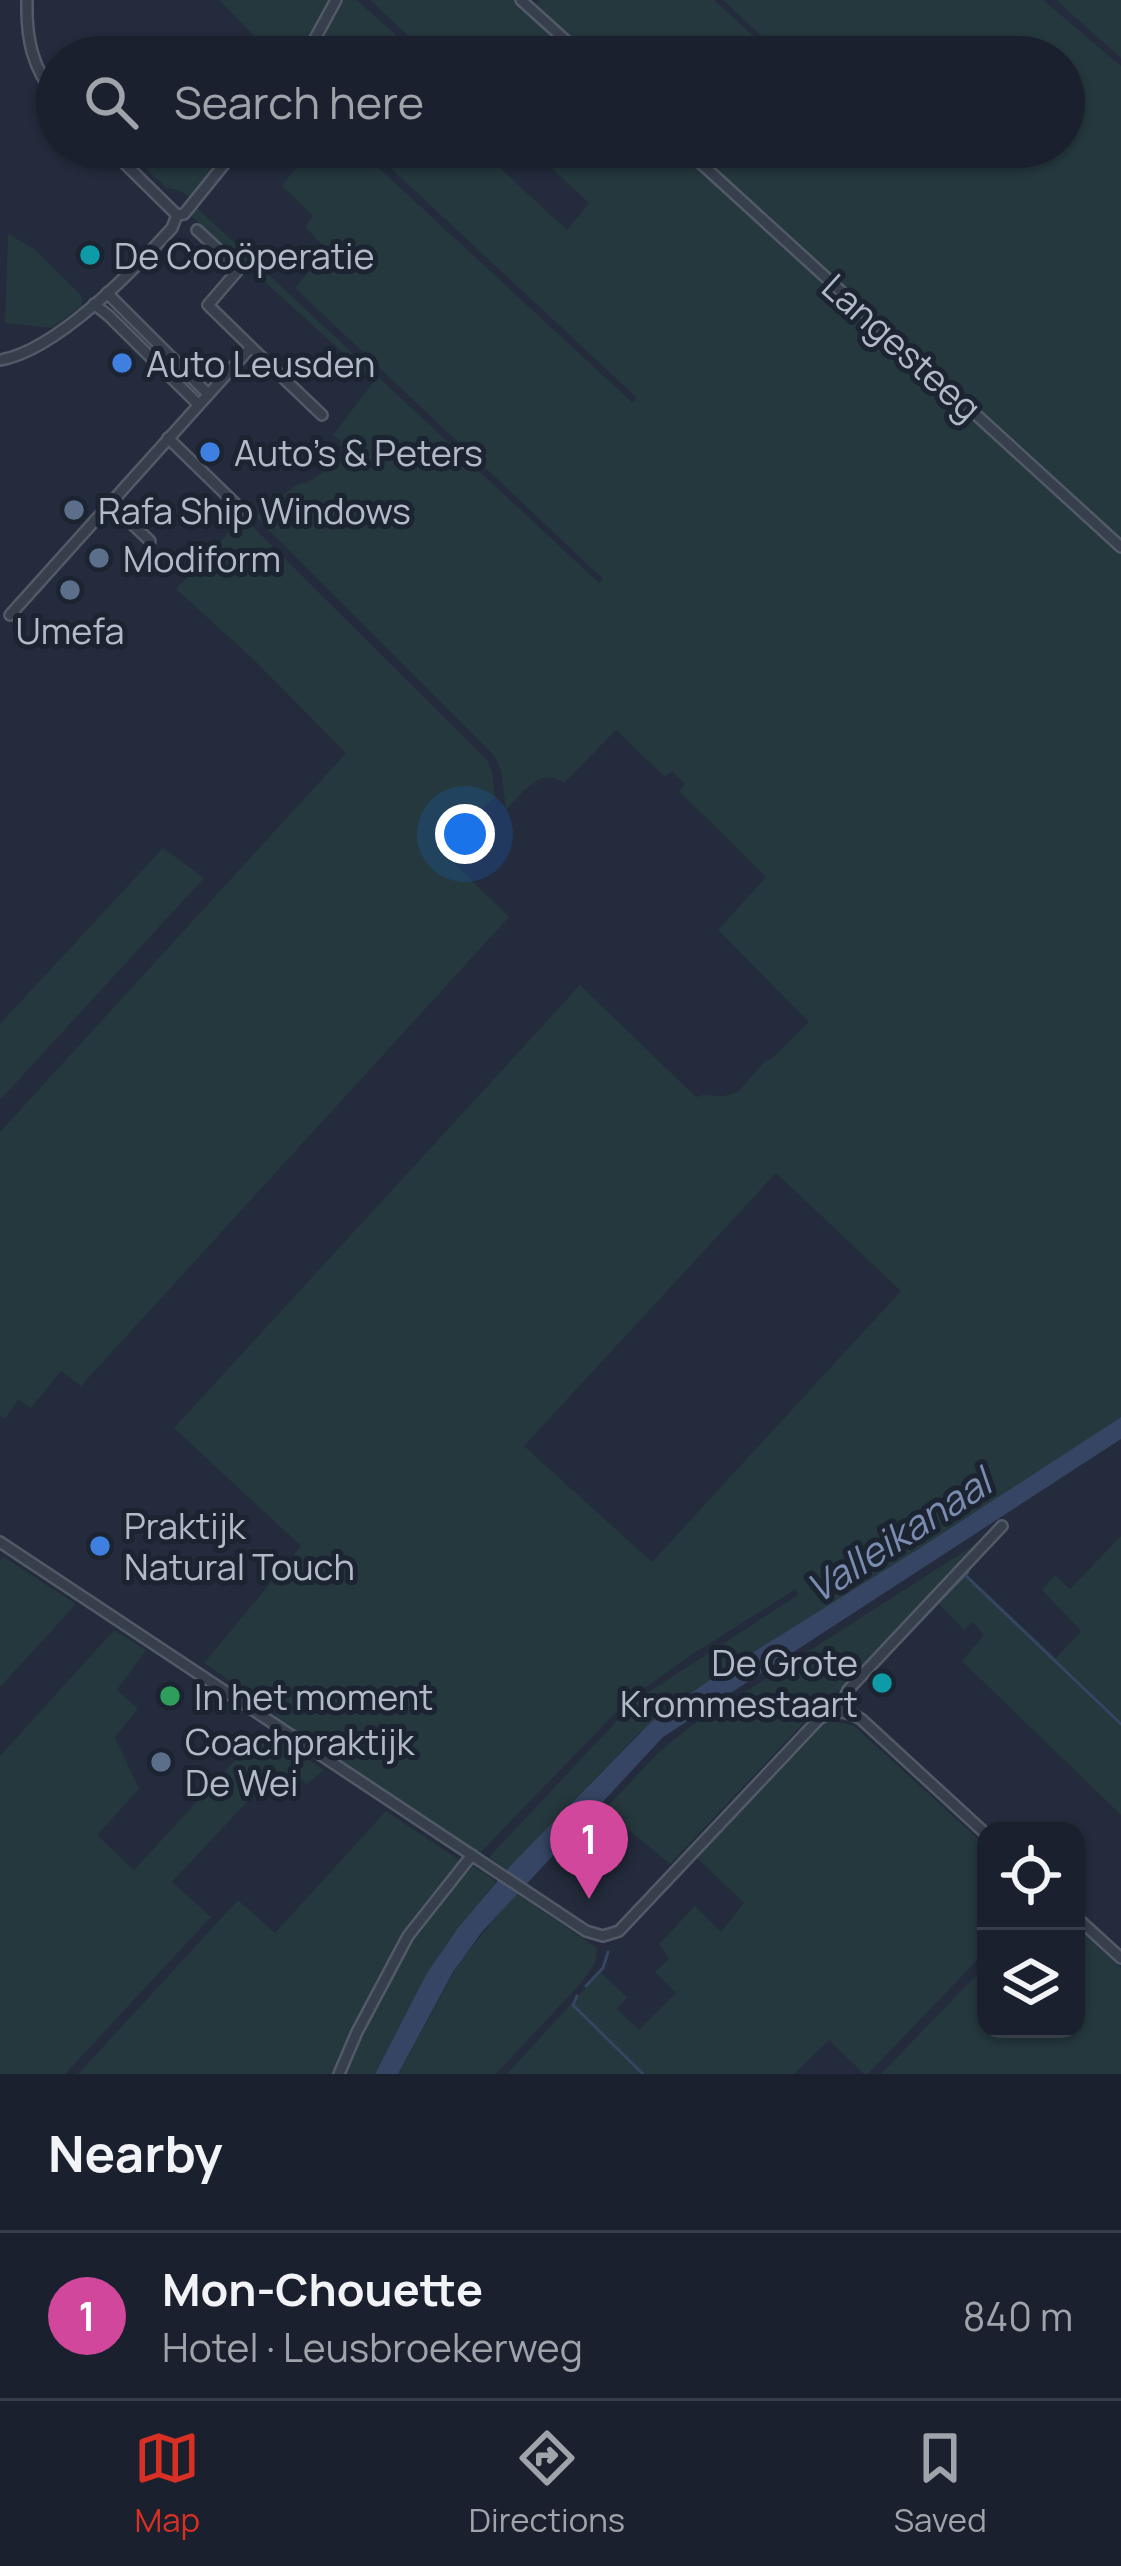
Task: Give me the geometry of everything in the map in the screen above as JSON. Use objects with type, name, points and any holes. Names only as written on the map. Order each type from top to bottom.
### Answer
[{"type":"street","points":[[27,0],[27,29],[36,65]]},
{"type":"street","points":[[316,36],[336,0]]},
{"type":"street","points":[[520,0],[560,36]]},
{"type":"street","points":[[130,168],[177,214],[184,214],[221,168]]},
{"type":"street","name":"Langesteeg","points":[[706,168],[1121,547]]},
{"type":"street","points":[[0,360],[45,340],[94,304],[172,228],[177,214]]},
{"type":"street","points":[[197,230],[239,269],[208,305],[322,415]]},
{"type":"street","points":[[107,293],[208,393]]},
{"type":"street","points":[[94,304],[198,404]]},
{"type":"street","points":[[10,615],[251,347]]},
{"type":"street","points":[[168,438],[246,514]]},
{"type":"street","points":[[109,502],[150,541]]},
{"type":"street","points":[[838,1712],[848,1690],[999,1527]]},
{"type":"street","points":[[0,1543],[586,1930],[603,1936],[619,1931],[819,1719],[838,1712],[861,1719],[977,1826]]},
{"type":"street","points":[[339,2074],[408,1936],[472,1855]]},
{"type":"street","points":[[1085,1925],[1121,1958]]},
{"type":"green space","points":[[219,0],[329,0],[311,36],[254,36]]},
{"type":"green space","points":[[344,0],[357,0],[397,36],[324,36]]},
{"type":"green space","points":[[370,0],[515,0],[555,36],[409,36]]},
{"type":"green space","points":[[540,0],[714,0],[754,36],[566,36],[534,7]]},
{"type":"green space","points":[[723,0],[1043,0],[1121,66],[1121,542],[712,168],[1085,168],[1085,36],[762,36]]},
{"type":"green space","points":[[1056,0],[1121,0],[1121,58]]},
{"type":"green space","points":[[146,168],[215,168],[191,199],[167,188]]},
{"type":"green space","points":[[296,168],[379,168],[633,403],[636,397],[391,168],[500,168],[567,230],[589,203],[552,168],[700,168],[1121,554],[1121,1417],[715,1676],[638,1734],[507,1870],[489,1857],[629,1708],[798,1595],[796,1589],[627,1701],[479,1854],[274,1718],[277,1713],[204,1663],[301,1546],[174,1428],[580,985],[696,1097],[738,1092],[809,1022],[718,930],[766,877],[679,791],[685,784],[672,771],[665,777],[616,730],[564,783],[540,780],[506,810],[495,757],[256,517],[296,485],[348,455],[333,435],[374,381],[190,215],[196,207],[599,583],[603,579],[295,288],[327,250],[305,227],[313,216],[282,186]],"holes":[[[776,1173],[901,1291],[652,1562],[524,1446]]]},
{"type":"green space","points":[[8,234],[34,249],[81,295],[82,306],[51,328],[5,323]]},
{"type":"green space","points":[[243,517],[487,760],[495,797],[439,848],[509,917],[81,1386],[61,1371],[31,1408],[18,1400],[5,1419],[0,1416],[0,1132],[346,753],[176,589]]},
{"type":"green space","points":[[163,848],[204,878],[0,1100],[0,1024]]},
{"type":"green space","points":[[990,1535],[670,1864],[604,1810],[687,1729]]},
{"type":"green space","points":[[1121,1536],[1121,1815],[962,1661],[984,1635],[973,1622],[964,1630],[939,1604],[967,1574],[1056,1658],[1081,1631],[1042,1590],[1055,1575],[1070,1589]]},
{"type":"green space","points":[[4,1557],[76,1604],[0,1687],[0,1561]]},
{"type":"green space","points":[[114,1630],[146,1650],[117,1690],[138,1709],[115,1737],[139,1789],[97,1835],[134,1870],[263,1730],[324,1770],[307,1784],[293,1771],[267,1797],[258,1790],[172,1882],[211,1917],[65,2074],[0,2074],[0,1756]]},
{"type":"green space","points":[[828,1722],[853,1725],[977,1838],[977,1960],[868,2074],[829,2040],[794,2074],[507,2074],[600,1972],[627,1997],[617,2009],[639,2030],[676,1993],[655,1972],[669,1959],[659,1944],[695,1906],[721,1932],[744,1903],[697,1858]]},
{"type":"green space","points":[[386,1811],[461,1861],[397,1945],[332,2074],[78,2074],[238,1900],[275,1933]]},
{"type":"green space","points":[[473,1866],[496,1881],[428,1973],[375,2074],[343,2074],[421,1926]]},
{"type":"green space","points":[[516,1893],[597,1948],[595,1963],[496,2074],[398,2074],[460,1961]]},
{"type":"green space","points":[[1085,1935],[1121,1968],[1121,2074],[881,2074],[977,1974],[977,2038],[1085,2038]]},
{"type":"water","points":[[1121,1417],[1121,1439],[663,1737],[481,1933],[453,1972],[398,2074],[375,2074],[427,1973],[458,1928],[511,1865],[650,1723],[715,1676]]},
{"type":"waterway","points":[[897,1645],[968,1572]]},
{"type":"waterway","points":[[965,1575],[1121,1724]]},
{"type":"waterway","points":[[586,1986],[603,1968],[608,1952]]},
{"type":"waterway","points":[[577,1996],[573,2005],[643,2074]]},
{"type":"place","name":"De Cooöperatie","points":[[90,255]]},
{"type":"place","name":"Auto Leusden","points":[[122,363]]},
{"type":"place","name":"Auto's & Peters","points":[[210,452]]},
{"type":"place","name":"Rafa Ship Windows","points":[[74,510]]},
{"type":"place","name":"Modiform","points":[[99,558]]},
{"type":"place","name":"Umefa","points":[[70,590]]},
{"type":"place","name":"Praktijk Natural Touch","points":[[100,1546]]},
{"type":"place","name":"De Grote Krommestaart","points":[[882,1683]]},
{"type":"place","name":"In het moment","points":[[170,1696]]},
{"type":"place","name":"Coachpraktijk De Wei","points":[[161,1762]]},
{"type":"place","name":"Mon-Chouette","points":[[589,1899]]},
{"type":"water label","name":"Valleikanaal","points":[[898,1535]]}]
